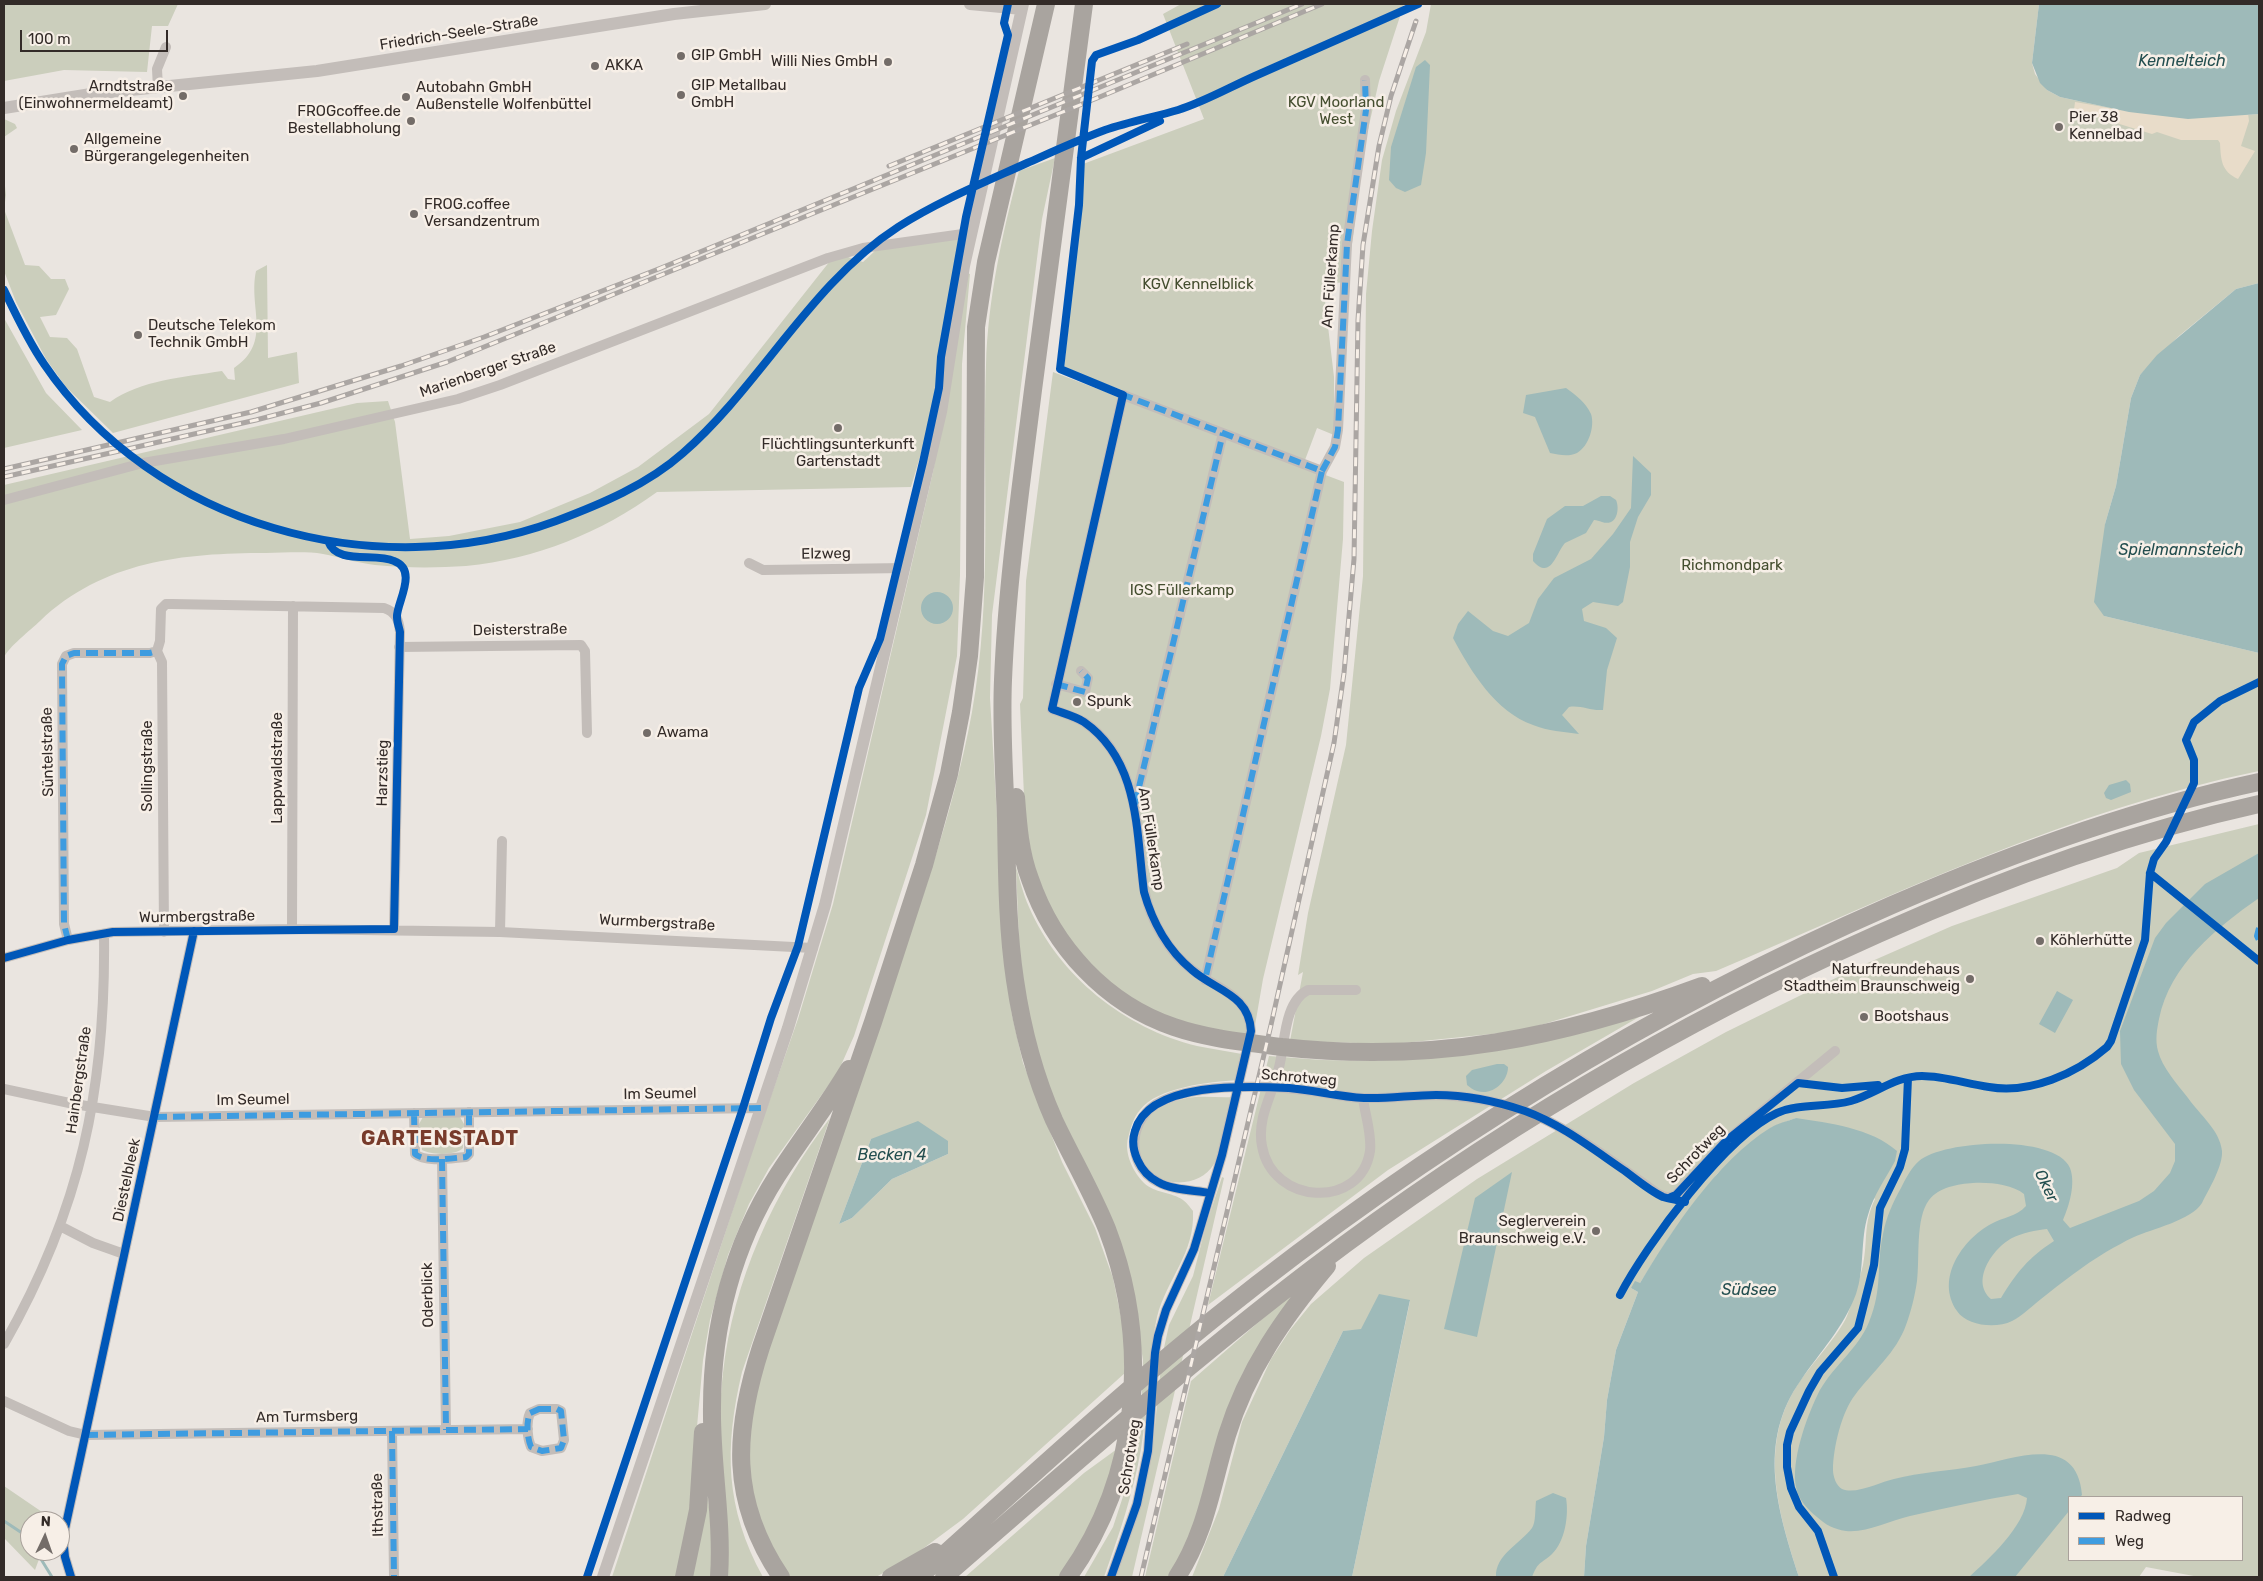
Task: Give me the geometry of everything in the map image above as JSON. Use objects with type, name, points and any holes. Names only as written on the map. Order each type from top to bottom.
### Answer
[{"type":"highway","points":[[780,1577],[760,1540],[744,1490],[740,1456],[744,1404],[761,1347],[924,865],[949,774],[969,656],[974,577],[976,327],[986,262],[1046,4]]},
{"type":"highway","points":[[1068,1577],[1095,1532],[1119,1470],[1128,1434],[1132,1400],[1134,1352],[1128,1302],[1106,1226],[1044,1094],[1029,1051],[1019,1008],[1014,974],[1006,839],[1003,683],[1006,632],[1023,468],[1084,4]]},
{"type":"highway","points":[[1006,632],[1010,726],[1022,850],[1029,878],[1051,926],[1083,969],[1126,1003],[1149,1017],[1174,1027],[1226,1040],[1315,1050],[1399,1052],[1522,1039],[1600,1021],[1766,962],[1976,870],[2095,827],[2176,803],[2259,782]]},
{"type":"highway","points":[[944,1577],[1110,1432],[1211,1347],[1347,1243],[1549,1107],[1673,1035],[1844,949],[2013,879],[2163,828],[2259,804]]},
{"type":"highway","points":[[919,1577],[1114,1404],[1216,1317],[1395,1182],[1524,1098],[1634,1033],[1766,962]]},
{"type":"highway","points":[[719,1577],[720,1522],[712,1430],[713,1382],[723,1306],[745,1237],[773,1183],[846,1074],[872,1022]]},
{"type":"highway","points":[[1180,1573],[1201,1531],[1227,1434],[1252,1373],[1288,1314],[1347,1243]]},
{"type":"highway","points":[[684,1577],[698,1510],[704,1400],[713,1382]]},
{"type":"highway","points":[[890,1577],[972,1529]]},
{"type":"street","name":"Friedrich-Seele-Straße","points":[[4,108],[58,98],[389,61],[674,14],[764,4]]},
{"type":"street","points":[[603,1577],[813,948],[833,872],[905,568],[941,412],[955,311],[970,233],[1022,6],[970,4]]},
{"type":"street","points":[[158,88],[157,69],[166,47]]},
{"type":"street","name":"Am Füllerkamp","points":[[1205,980],[1322,472],[1335,447],[1338,430],[1347,244],[1366,110],[1365,80]]},
{"type":"street","name":"Marienberger Straße","points":[[4,500],[104,473],[182,456],[284,439],[437,405],[500,385],[828,258],[863,248],[970,233]]},
{"type":"street","name":"Am Füllerkamp","points":[[1210,1193],[1222,1154],[1251,1031],[1250,1017],[1242,1004],[1231,995],[1192,970],[1161,933],[1148,906],[1142,876],[1135,804],[1126,777],[1103,741],[1084,722],[1052,709],[1056,684],[1123,395],[1322,472]]},
{"type":"street","name":"Am Füllerkamp","points":[[1135,804],[1223,433]]},
{"type":"street","name":"Elzweg","points":[[749,563],[763,570],[905,568]]},
{"type":"street","name":"Harzstieg","points":[[166,604],[379,608],[390,610],[399,624],[394,929]]},
{"type":"street","name":"Sollingstraße","points":[[164,932],[162,662],[157,651],[160,641],[160,612],[166,604]]},
{"type":"street","name":"Lappwaldstraße","points":[[292,929],[293,606]]},
{"type":"street","name":"Deisterstraße","points":[[399,647],[580,645],[585,651],[587,733]]},
{"type":"street","name":"Süntelstraße","points":[[68,940],[64,924],[62,664],[66,656],[74,653],[150,653],[157,651]]},
{"type":"street","points":[[1056,684],[1085,692],[1088,678],[1080,671]]},
{"type":"street","points":[[500,932],[502,842]]},
{"type":"street","name":"Wurmbergstraße","points":[[4,958],[68,940],[104,934],[292,929],[500,932],[813,948]]},
{"type":"street","name":"Diestelbleek","points":[[71,1577],[65,1557],[63,1538],[194,931]]},
{"type":"street","name":"Hainbergstraße","points":[[4,1344],[40,1276],[60,1226],[82,1157],[93,1108],[103,1019],[104,934]]},
{"type":"street","name":"Schrotweg","points":[[1356,990],[1308,990],[1295,1001],[1285,1036],[1278,1079],[1262,1116],[1262,1147],[1273,1173],[1287,1185],[1313,1193],[1333,1191],[1351,1182],[1363,1168],[1370,1152],[1370,1138],[1362,1098]]},
{"type":"street","name":"Schrotweg","points":[[1111,1577],[1137,1504],[1148,1450],[1155,1354],[1160,1329],[1173,1293],[1194,1249],[1210,1193],[1157,1182],[1140,1163],[1135,1155],[1133,1139],[1139,1121],[1151,1106],[1178,1095],[1207,1090],[1248,1087],[1312,1091],[1362,1098],[1436,1095],[1480,1099],[1514,1107],[1555,1126],[1665,1198],[1676,1195],[1727,1140],[1835,1051]]},
{"type":"street","name":"Im Seumel","points":[[4,1089],[93,1108],[155,1117],[761,1108]]},
{"type":"street","points":[[414,1113],[415,1154],[422,1158],[442,1159],[466,1157],[469,1154],[469,1112]]},
{"type":"street","name":"Oderblick","points":[[442,1159],[446,1430]]},
{"type":"street","points":[[60,1226],[93,1243],[124,1254]]},
{"type":"street","points":[[4,1401],[69,1431],[86,1435]]},
{"type":"street","points":[[557,1409],[563,1416],[564,1444],[556,1450],[534,1449],[529,1442],[528,1429],[529,1417],[534,1410],[557,1409]]},
{"type":"street","name":"Am Turmsberg","points":[[86,1435],[528,1429]]},
{"type":"street","name":"Ithstraße","points":[[392,1432],[394,1577]]},
{"type":"green space","points":[[4,4],[178,4],[168,26],[152,26],[147,72],[64,70],[4,81]]},
{"type":"green space","name":"KGV Kennelblick","points":[[1181,4],[1404,4],[1379,81],[1365,143],[1347,282],[1323,284],[1334,377],[1334,435],[1317,428],[1305,460],[1064,368],[1082,200],[1083,164],[1204,119],[1163,14]]},
{"type":"green space","name":"Richmondpark","points":[[1431,4],[2039,4],[2032,63],[2035,74],[2047,90],[2060,97],[2129,112],[2188,119],[2259,114],[2259,283],[2236,289],[2179,336],[2140,375],[2131,398],[2116,486],[2105,524],[2104,616],[2259,653],[2259,771],[2188,788],[2119,808],[2051,831],[1916,885],[1716,971],[1693,974],[1652,991],[1521,1031],[1393,1044],[1290,1041],[1303,972],[1298,975],[1308,913],[1346,745],[1363,576],[1366,294],[1372,231],[1382,160],[1396,111],[1426,32]]},
{"type":"green space","points":[[4,119],[15,124],[17,128],[4,137]]},
{"type":"green space","points":[[1055,158],[1042,219],[992,615],[990,698],[1006,967],[1012,1015],[1023,1063],[1062,1162],[1095,1228],[1113,1278],[1123,1327],[1126,1372],[963,1519],[913,1556],[876,1577],[785,1577],[758,1521],[748,1462],[754,1393],[920,903],[944,828],[964,751],[978,669],[985,582],[987,340],[993,291],[1002,243],[1019,171]],"holes":[[[871,1139],[948,1154],[892,1179],[852,1218],[839,1224]]]},
{"type":"green space","points":[[4,177],[6,195],[4,209]]},
{"type":"green space","points":[[4,209],[25,265],[39,266],[51,279],[65,279],[69,289],[56,315],[40,317],[50,337],[67,338],[77,349],[94,397],[110,402],[149,384],[222,371],[228,379],[235,380],[234,368],[246,358],[253,347],[256,336],[254,285],[256,271],[267,265],[268,358],[297,352],[299,383],[113,433],[66,387],[46,359],[16,302],[4,271]]},
{"type":"green space","points":[[959,237],[936,403],[911,487],[657,492],[613,520],[567,542],[518,557],[466,566],[386,566],[302,552],[205,555],[146,564],[117,573],[90,585],[64,601],[15,644],[4,658],[4,485],[357,403],[388,401],[395,422],[410,539],[449,536],[520,522],[590,493],[638,467],[709,414],[830,261],[845,256],[863,262],[876,250]]},
{"type":"green space","points":[[967,273],[970,274],[962,364],[960,575],[957,656],[926,815],[854,1036],[838,1072],[769,1168],[749,1204],[728,1255],[710,1320],[703,1360],[688,1527],[678,1577],[612,1577],[759,1130],[798,1019],[833,904],[933,472]]},
{"type":"green space","points":[[4,318],[46,393],[82,430],[4,448]]},
{"type":"green space","name":"IGS Füllerkamp","points":[[1053,372],[1344,482],[1343,539],[1330,689],[1321,736],[1263,979],[1253,1037],[1200,1029],[1143,1009],[1096,975],[1055,922],[1035,873],[1025,819],[1020,704],[1023,698],[1026,581]]},
{"type":"green space","points":[[2259,824],[2259,1577],[2199,1577],[2146,1567],[2139,1577],[1799,1577],[1779,1503],[1775,1453],[1779,1429],[1787,1405],[1800,1381],[1832,1340],[1847,1316],[1863,1265],[1867,1224],[1875,1199],[1796,1118],[1772,1127],[1717,1174],[1670,1236],[1640,1283],[1631,1288],[1638,1292],[1616,1350],[1586,1546],[1584,1577],[1352,1577],[1410,1301],[1361,1330],[1343,1331],[1223,1577],[1192,1577],[1219,1509],[1242,1422],[1271,1359],[1290,1330],[1311,1304],[1364,1258],[1477,1179],[1634,1083],[1726,1032],[1854,969],[1952,926],[2117,868],[2139,853]]},
{"type":"green space","points":[[1016,867],[1027,902],[1042,932],[1076,977],[1097,996],[1144,1026],[1170,1038],[1197,1046],[1242,1054],[1237,1080],[1199,1084],[1159,1096],[1148,1102],[1138,1113],[1132,1123],[1128,1138],[1128,1156],[1140,1179],[1153,1189],[1179,1197],[1193,1211],[1190,1240],[1157,1317],[1151,1350],[1138,1466],[1125,1514],[1104,1577],[1084,1577],[1113,1527],[1133,1466],[1141,1424],[1143,1360],[1132,1292],[1038,1060],[1020,967]]},
{"type":"green space","points":[[1638,1016],[1388,1170],[1208,1305],[1269,1056],[1373,1061],[1415,1058]]},
{"type":"green space","points":[[1233,1097],[1217,1158],[1208,1172],[1200,1178],[1190,1181],[1171,1182],[1152,1174],[1145,1167],[1139,1156],[1137,1142],[1141,1122],[1149,1113],[1162,1105],[1189,1098]]},
{"type":"green space","points":[[423,1117],[460,1117],[464,1124],[463,1148],[459,1151],[443,1154],[422,1150],[419,1124]]},
{"type":"green space","points":[[830,1118],[742,1372],[732,1426],[731,1452],[735,1502],[741,1527],[763,1577],[726,1577],[720,1423],[723,1373],[728,1339],[746,1271],[759,1238],[791,1176]]},
{"type":"green space","points":[[1222,1177],[1224,1178],[1132,1577],[1115,1577],[1154,1434],[1162,1357],[1169,1325],[1193,1276],[1206,1225]]},
{"type":"green space","points":[[1300,1286],[1243,1373],[1220,1443],[1211,1485],[1177,1568],[1168,1577],[1145,1577],[1191,1381]]},
{"type":"green space","points":[[1117,1449],[1099,1509],[1063,1577],[965,1577],[1084,1473]]},
{"type":"green space","points":[[4,1486],[41,1511],[20,1511],[20,1555],[4,1538]]},
{"type":"green space","points":[[708,1498],[713,1544],[711,1577],[690,1577],[706,1499]]},
{"type":"green space","points":[[26,1561],[38,1561],[35,1570]]},
{"type":"sand","points":[[2075,102],[2140,113],[2182,117],[2226,116],[2248,113],[2249,121],[2241,146],[2255,151],[2238,179],[2225,169],[2218,140],[2181,140],[2157,132],[2152,134],[2074,110]]},
{"type":"water","name":"Kennelteich","points":[[2039,4],[2259,4],[2259,114],[2188,119],[2129,112],[2060,97],[2047,90],[2040,83],[2032,63]]},
{"type":"water","points":[[1425,60],[1430,65],[1426,153],[1421,185],[1405,192],[1396,188],[1389,180],[1391,147],[1416,67]]},
{"type":"water","name":"Spielmannsteich","points":[[2259,283],[2259,653],[2104,616],[2094,602],[2105,524],[2116,486],[2131,398],[2140,375],[2157,355],[2236,289]]},
{"type":"water","points":[[1566,388],[1586,406],[1591,414],[1592,424],[1588,441],[1581,450],[1574,454],[1560,455],[1550,453],[1535,417],[1523,413],[1526,395]]},
{"type":"water","points":[[1633,456],[1651,473],[1651,495],[1638,517],[1630,542],[1630,567],[1623,602],[1618,606],[1593,602],[1582,609],[1584,621],[1606,628],[1617,638],[1607,670],[1603,710],[1569,707],[1562,715],[1579,734],[1550,730],[1533,725],[1507,711],[1476,677],[1453,638],[1458,624],[1468,611],[1493,631],[1508,636],[1529,623],[1538,599],[1554,578],[1591,559],[1613,534],[1631,508]]},
{"type":"water","points":[[1601,496],[1610,496],[1616,500],[1618,508],[1614,520],[1607,523],[1594,520],[1586,533],[1565,543],[1549,567],[1544,568],[1533,561],[1533,554],[1547,519],[1565,506],[1583,506]]},
{"type":"water","points":[[937,592],[943,593],[948,597],[952,602],[952,614],[948,619],[943,623],[937,624],[931,623],[926,619],[922,614],[921,608],[922,602],[926,597],[931,593]]},
{"type":"water","points":[[2126,780],[2130,784],[2131,792],[2111,800],[2106,798],[2104,793],[2109,785]]},
{"type":"water","name":"Oker","points":[[2259,853],[2259,898],[2211,935],[2184,965],[2173,982],[2159,1019],[2156,1039],[2160,1057],[2166,1069],[2213,1129],[2222,1151],[2222,1157],[2215,1177],[2202,1203],[2197,1209],[2181,1219],[2134,1237],[2106,1252],[2073,1274],[2016,1319],[1998,1325],[1982,1325],[1968,1320],[1957,1311],[1951,1299],[1950,1274],[1962,1250],[1980,1231],[1991,1224],[2014,1215],[2026,1206],[2024,1194],[2007,1186],[1986,1183],[1955,1185],[1938,1192],[1929,1200],[1922,1217],[1917,1281],[1906,1325],[1890,1353],[1850,1402],[1842,1420],[1833,1461],[1835,1481],[1838,1486],[1842,1489],[1854,1490],[1914,1475],[1976,1466],[2025,1455],[2041,1454],[2056,1456],[2069,1463],[2078,1475],[2082,1495],[2068,1496],[2068,1512],[2015,1577],[1969,1577],[2005,1541],[2020,1520],[2027,1498],[2018,1494],[1910,1516],[1862,1530],[1846,1531],[1827,1524],[1807,1508],[1797,1491],[1795,1477],[1800,1440],[1817,1396],[1829,1377],[1858,1341],[1869,1322],[1878,1288],[1881,1246],[1886,1222],[1898,1193],[1916,1164],[1932,1154],[1951,1148],[1974,1145],[2022,1145],[2044,1150],[2060,1157],[2070,1168],[2072,1174],[2072,1188],[2063,1220],[2070,1228],[2139,1201],[2154,1191],[2170,1173],[2175,1161],[2175,1144],[2134,1090],[2121,1064],[2120,1031],[2155,938],[2166,923],[2205,884]],"holes":[[[2047,1229],[2054,1241],[2037,1253],[2024,1266],[2001,1298],[1991,1299],[1985,1292],[1983,1274],[1986,1265],[1998,1249],[2016,1236]]]},
{"type":"water","points":[[2057,991],[2073,1000],[2055,1033],[2039,1024]]},
{"type":"water","points":[[1504,1064],[1508,1067],[1502,1083],[1493,1090],[1483,1092],[1474,1090],[1467,1085],[1466,1076],[1472,1070]]},
{"type":"water","name":"Südsee","points":[[1796,1118],[1862,1132],[1887,1143],[1897,1151],[1895,1161],[1870,1208],[1864,1234],[1859,1284],[1851,1306],[1838,1328],[1801,1380],[1787,1404],[1779,1428],[1775,1453],[1775,1477],[1784,1527],[1799,1577],[1584,1577],[1586,1546],[1616,1350],[1638,1292],[1631,1288],[1635,1281],[1640,1283],[1681,1219],[1732,1159],[1770,1128]]},
{"type":"water","name":"Becken 4","points":[[918,1121],[948,1141],[948,1154],[892,1179],[852,1218],[839,1224],[871,1139]]},
{"type":"water","points":[[1512,1172],[1477,1337],[1444,1329],[1475,1198]]},
{"type":"water","points":[[1379,1294],[1410,1300],[1352,1577],[1223,1577],[1343,1331],[1361,1329]]},
{"type":"water","points":[[1553,1493],[1566,1498],[1567,1505],[1565,1528],[1556,1549],[1538,1565],[1532,1577],[1496,1577],[1497,1569],[1504,1556],[1532,1528],[1535,1519],[1536,1501]]},
{"type":"waterway","points":[[4,1521],[20,1532]]},
{"type":"waterway","points":[[42,1561],[52,1577]]},
{"type":"railway","points":[[4,469],[251,412],[401,366],[484,337],[661,268],[1302,4]]},
{"type":"railway","points":[[4,477],[256,420],[321,403],[447,362],[1102,96],[1322,4]]},
{"type":"railway","points":[[1141,1577],[1271,1025],[1334,743],[1344,673],[1354,559],[1358,320],[1363,245],[1379,146],[1391,96],[1416,21]]},
{"type":"railway","points":[[889,166],[1187,44]]},
{"type":"marked path","points":[[1322,471],[1335,447],[1338,430],[1347,244],[1366,110],[1365,80]]},
{"type":"marked path","points":[[1121,394],[1322,471],[1205,980]]},
{"type":"marked path","points":[[1135,804],[1223,433]]},
{"type":"marked path","points":[[68,940],[64,924],[62,664],[66,656],[74,653],[150,653],[157,651]]},
{"type":"marked path","points":[[1056,684],[1085,692],[1088,678],[1081,671]]},
{"type":"marked path","points":[[2259,928],[2257,936],[2259,940]]},
{"type":"marked path","points":[[155,1117],[761,1108]]},
{"type":"marked path","points":[[414,1113],[415,1154],[420,1157],[439,1159],[466,1157],[469,1154],[469,1112]]},
{"type":"marked path","points":[[442,1159],[446,1430]]},
{"type":"marked path","points":[[539,1409],[557,1409],[561,1411],[564,1440],[561,1448],[542,1451],[531,1447],[528,1421],[530,1413],[539,1409]]},
{"type":"marked path","points":[[86,1435],[528,1429]]},
{"type":"marked path","points":[[392,1431],[394,1577]]},
{"type":"cycle path","points":[[587,1577],[743,1108],[771,1018],[798,946],[859,688],[880,639],[923,462],[939,388],[941,357],[966,217],[1008,35],[1004,23],[1008,4]]},
{"type":"cycle path","points":[[1111,1577],[1137,1504],[1148,1451],[1155,1353],[1158,1336],[1166,1310],[1194,1249],[1222,1155],[1251,1031],[1249,1019],[1238,1001],[1230,994],[1201,977],[1183,962],[1168,944],[1156,924],[1144,892],[1132,799],[1116,757],[1102,738],[1084,722],[1052,709],[1123,395],[1060,369],[1079,205],[1081,158],[1092,61],[1096,55],[1138,40],[1217,4]]},
{"type":"cycle path","points":[[4,290],[22,328],[38,355],[90,420],[145,466],[207,502],[274,528],[344,543],[416,547],[487,540],[556,521],[590,508],[623,493],[669,464],[711,426],[812,305],[839,277],[867,250],[898,227],[929,209],[1027,163],[1105,130],[1197,103],[1418,4]]},
{"type":"cycle path","points":[[1081,158],[1160,121]]},
{"type":"cycle path","points":[[4,958],[68,940],[113,932],[394,929],[400,632],[397,617],[406,579],[405,572],[401,565],[394,561],[348,556],[339,553],[333,549],[328,541]]},
{"type":"cycle path","points":[[1620,1295],[1648,1249],[1689,1194],[1735,1144],[1757,1125],[1777,1113],[1795,1108],[1851,1101],[1894,1082],[1912,1077],[1939,1077],[1989,1087],[2020,1088],[2036,1085],[2052,1080],[2081,1066],[2107,1047],[2111,1041],[2145,940],[2150,873],[2154,859],[2166,842],[2194,783],[2194,760],[2186,740],[2194,722],[2220,701],[2259,682]]},
{"type":"cycle path","points":[[2150,873],[2259,961]]},
{"type":"cycle path","points":[[71,1577],[65,1557],[63,1538],[194,931]]},
{"type":"cycle path","points":[[1834,1577],[1818,1531],[1799,1507],[1791,1488],[1787,1467],[1787,1445],[1790,1432],[1820,1372],[1858,1328],[1874,1265],[1880,1208],[1900,1167],[1905,1149],[1908,1078]]},
{"type":"cycle path","points":[[1671,1197],[1676,1195],[1727,1140],[1798,1083],[1842,1088],[1878,1085]]},
{"type":"cycle path","points":[[1210,1193],[1170,1187],[1158,1182],[1146,1173],[1141,1167],[1134,1145],[1135,1131],[1144,1115],[1159,1103],[1179,1095],[1202,1090],[1271,1087],[1364,1098],[1447,1095],[1503,1104],[1538,1116],[1564,1130],[1653,1192],[1663,1197],[1685,1202]]},
{"type":"place","name":"GIP GmbH","points":[[681,56]]},
{"type":"place","name":"Willi Nies GmbH","points":[[888,62]]},
{"type":"place","name":"AKKA","points":[[595,66]]},
{"type":"place","name":"GIP Metallbau GmbH","points":[[681,95]]},
{"type":"place","name":"Arndtstraße (Einwohnermeldeamt)","points":[[183,96]]},
{"type":"place","name":"Autobahn GmbH Außenstelle Wolfenbüttel","points":[[406,97]]},
{"type":"place","name":"FROGcoffee.de Bestellabholung","points":[[411,121]]},
{"type":"place","name":"Pier 38 Kennelbad","points":[[2059,127]]},
{"type":"place","name":"Allgemeine Bürgerangelegenheiten","points":[[74,149]]},
{"type":"place","name":"FROG.coffee Versandzentrum","points":[[414,214]]},
{"type":"place","name":"Deutsche Telekom Technik GmbH","points":[[138,335]]},
{"type":"place","name":"Flüchtlingsunterkunft Gartenstadt","points":[[838,428]]},
{"type":"place","name":"Spunk","points":[[1077,702]]},
{"type":"place","name":"Awama","points":[[647,733]]},
{"type":"place","name":"Köhlerhütte","points":[[2040,941]]},
{"type":"place","name":"Naturfreundehaus Stadtheim Braunschweig","points":[[1970,979]]},
{"type":"place","name":"Bootshaus","points":[[1864,1017]]},
{"type":"place","name":"Seglerverein Braunschweig e.V.","points":[[1596,1231]]},
{"type":"district","name":"GARTENSTADT","points":[[440,1139]]},
{"type":"park label","name":"KGV Moorland West","points":[[1336,112]]}]
